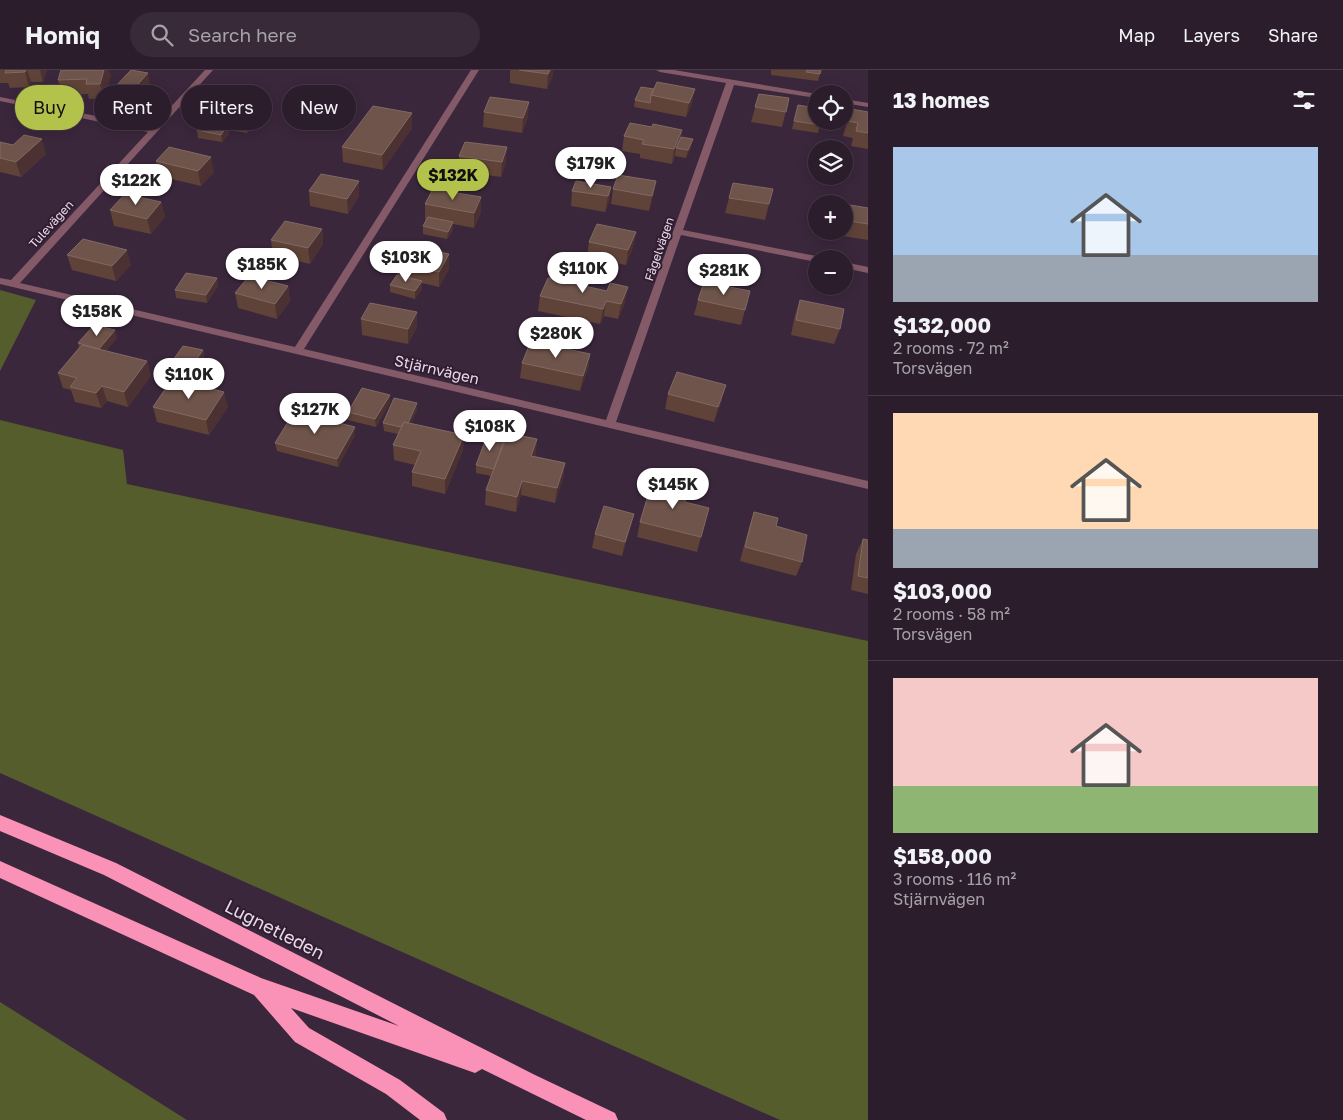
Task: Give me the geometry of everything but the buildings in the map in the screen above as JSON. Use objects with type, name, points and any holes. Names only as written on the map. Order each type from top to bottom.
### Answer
[{"type":"highway","name":"Lugnetleden","points":[[0,823],[110,869],[526,1081],[608,1120]]},
{"type":"highway","name":"Lugnetleden","points":[[0,869],[259,988],[526,1081]]},
{"type":"highway","points":[[259,988],[302,1035],[393,1087],[437,1120]]},
{"type":"street","name":"Tulevägen","points":[[171,111],[209,70]]},
{"type":"street","points":[[298,350],[475,70]]},
{"type":"street","points":[[660,70],[808,95]]},
{"type":"street","name":"Fågelvägen","points":[[610,424],[731,82]]},
{"type":"street","points":[[0,99],[94,118]]},
{"type":"street","points":[[853,102],[868,105]]},
{"type":"street","name":"Tulevägen","points":[[13,284],[153,130]]},
{"type":"street","points":[[678,232],[808,258]]},
{"type":"street","points":[[853,267],[868,270]]},
{"type":"street","name":"Stjärnvägen","points":[[0,281],[868,485]]},
{"type":"green space","points":[[0,290],[36,300],[0,371]]},
{"type":"green space","points":[[0,420],[123,450],[127,484],[868,641],[868,1120],[780,1120],[0,773]]},
{"type":"green space","points":[[0,1002],[187,1120],[0,1120]]}]
